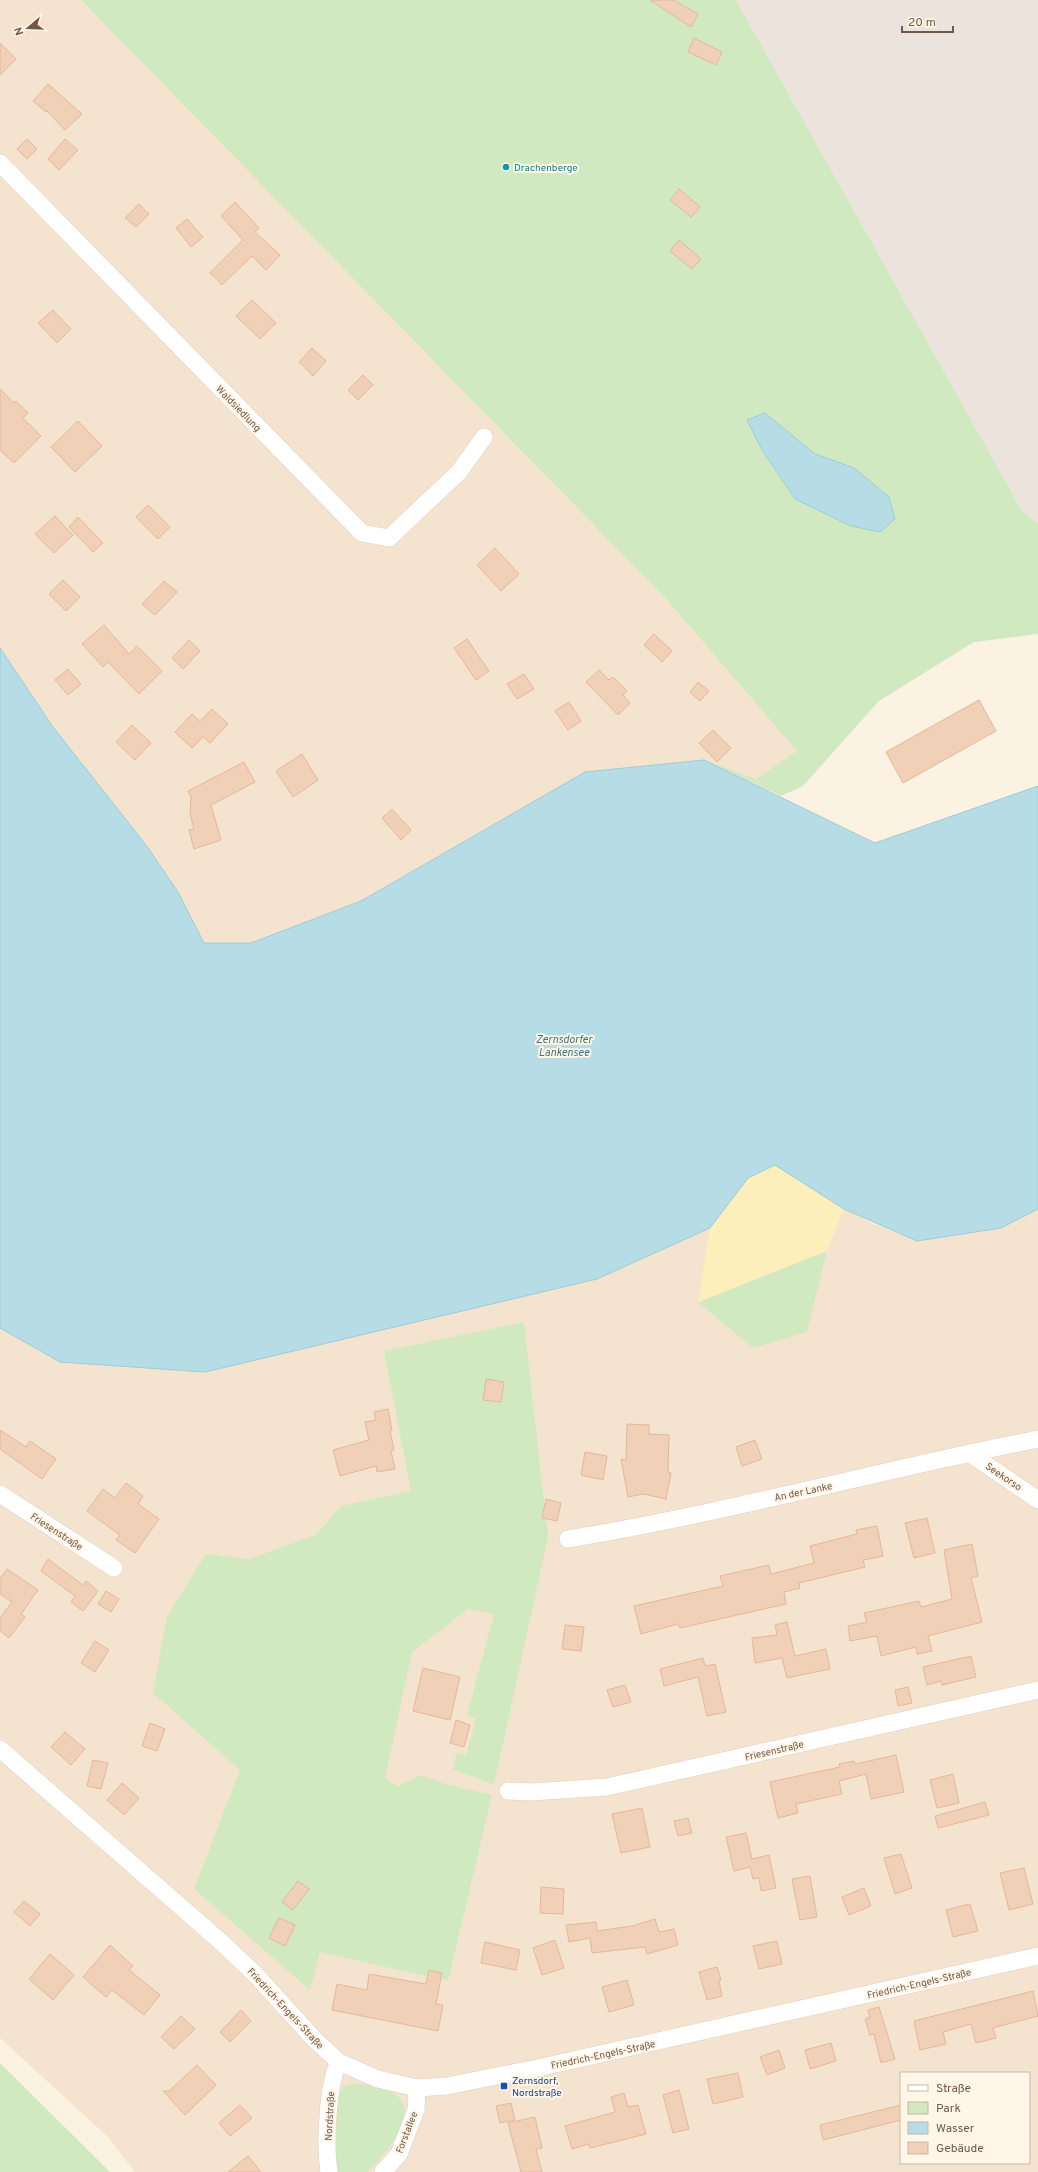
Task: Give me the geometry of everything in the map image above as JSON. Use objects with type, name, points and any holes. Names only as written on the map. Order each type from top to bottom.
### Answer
[{"type":"street","name":"Waldsiedlung","points":[[0,163],[362,533],[389,538],[459,472],[484,437]]},
{"type":"street","name":"An der Lanke","points":[[568,1539],[618,1531],[804,1491],[969,1452],[1038,1439]]},
{"type":"street","name":"Seekorso","points":[[969,1452],[1038,1500]]},
{"type":"street","name":"Friesenstraße","points":[[0,1494],[114,1568]]},
{"type":"street","name":"Friesenstraße","points":[[508,1791],[530,1792],[607,1787],[1038,1690]]},
{"type":"street","name":"Friedrich-Engels-Straße","points":[[0,1749],[226,1946],[339,2062],[378,2079],[417,2088],[447,2086],[542,2068],[1038,1956]]},
{"type":"street","name":"Nordstraße","points":[[329,2172],[327,2159],[331,2081],[339,2062]]},
{"type":"street","name":"Forstallee","points":[[383,2172],[399,2154],[416,2110],[417,2088]]},
{"type":"shaded area","points":[[0,0],[81,0],[668,601],[798,751],[756,780],[704,760],[585,772],[361,901],[251,943],[204,943],[178,892],[146,845],[53,727],[0,648]]},
{"type":"shaded area","points":[[736,0],[1038,0],[1038,524],[1022,511]]},
{"type":"shaded area","points":[[775,1165],[870,1222],[917,1241],[1001,1228],[1038,1209],[1038,2172],[135,2172],[109,2138],[0,2038],[0,1328],[60,1362],[205,1372],[597,1279]]},
{"type":"green space","points":[[81,0],[736,0],[1022,511],[1038,524],[1038,634],[974,642],[879,701],[803,786],[781,796],[704,760],[756,779],[797,751],[668,601]],"holes":[[[765,413],[815,454],[854,468],[895,519],[880,532],[851,526],[795,499],[762,450]]]},
{"type":"green space","points":[[827,1251],[807,1332],[753,1348],[698,1302]]},
{"type":"green space","points":[[524,1322],[548,1537],[494,1785],[453,1769],[457,1752],[466,1755],[476,1719],[467,1716],[494,1614],[468,1609],[412,1652],[385,1778],[398,1786],[420,1775],[445,1784],[492,1795],[448,1981],[320,1952],[310,1990],[194,1889],[240,1770],[153,1693],[167,1616],[206,1554],[249,1559],[316,1535],[341,1506],[411,1491],[384,1351]]},
{"type":"green space","points":[[0,2063],[110,2172],[0,2172]]},
{"type":"green space","points":[[355,2083],[392,2092],[401,2100],[404,2109],[404,2118],[395,2139],[381,2158],[367,2172],[336,2172],[333,2157],[336,2097],[345,2086]]},
{"type":"sand","points":[[775,1165],[844,1209],[827,1251],[698,1302],[710,1228],[748,1178]]},
{"type":"water","points":[[765,413],[815,454],[854,468],[889,497],[895,519],[880,532],[851,526],[795,499],[762,450],[747,420]]},
{"type":"water","name":"Zernsdorfer Lankensee","points":[[0,648],[53,727],[146,845],[178,892],[204,943],[251,943],[361,901],[585,772],[704,760],[875,843],[1038,786],[1038,1209],[1001,1228],[917,1241],[844,1209],[775,1165],[748,1178],[710,1228],[597,1279],[205,1372],[60,1362],[0,1328]]},
{"type":"building","points":[[650,0],[673,0],[698,14],[691,27]]},
{"type":"building","points":[[694,38],[722,52],[716,65],[688,52]]},
{"type":"building","points":[[0,43],[16,59],[0,75]]},
{"type":"building","points":[[48,84],[82,114],[65,130],[47,111],[46,112],[33,101]]},
{"type":"building","points":[[27,139],[37,149],[27,159],[17,149]]},
{"type":"building","points":[[65,139],[78,150],[59,170],[48,159]]},
{"type":"building","points":[[679,189],[700,207],[691,217],[670,200]]},
{"type":"building","points":[[235,202],[259,228],[255,232],[280,255],[266,270],[252,256],[222,285],[210,273],[243,240],[221,216]]},
{"type":"building","points":[[139,204],[149,214],[136,227],[125,218]]},
{"type":"building","points":[[187,219],[203,237],[191,247],[176,228]]},
{"type":"building","points":[[679,240],[701,259],[692,269],[670,251]]},
{"type":"building","points":[[252,300],[276,323],[260,339],[236,316]]},
{"type":"building","points":[[53,310],[71,329],[57,343],[38,323]]},
{"type":"building","points":[[312,348],[326,361],[313,376],[299,362]]},
{"type":"building","points":[[363,375],[373,385],[358,400],[348,390]]},
{"type":"building","points":[[0,389],[14,403],[16,401],[28,413],[23,418],[41,436],[14,463],[0,450]]},
{"type":"building","points":[[78,421],[102,446],[75,472],[51,447]]},
{"type":"building","points":[[148,505],[170,527],[158,539],[136,517]]},
{"type":"building","points":[[55,516],[73,535],[54,553],[35,534]]},
{"type":"building","points":[[78,517],[103,543],[93,552],[69,527]]},
{"type":"building","points":[[495,548],[519,574],[501,591],[477,565]]},
{"type":"building","points":[[63,580],[80,597],[66,611],[49,594]]},
{"type":"building","points":[[164,581],[177,592],[155,615],[142,604]]},
{"type":"building","points":[[104,625],[129,654],[137,646],[162,671],[139,694],[108,662],[103,667],[82,644]]},
{"type":"building","points":[[654,634],[672,651],[662,662],[644,645]]},
{"type":"building","points":[[467,639],[489,671],[476,680],[454,648]]},
{"type":"building","points":[[189,640],[200,651],[183,669],[172,658]]},
{"type":"building","points":[[68,669],[81,684],[68,695],[55,680]]},
{"type":"building","points":[[599,670],[609,680],[613,677],[627,691],[623,695],[630,703],[618,715],[586,682]]},
{"type":"building","points":[[524,674],[534,689],[517,699],[507,684]]},
{"type":"building","points":[[698,682],[709,691],[700,701],[690,692]]},
{"type":"building","points":[[979,700],[996,731],[903,783],[886,752]]},
{"type":"building","points":[[569,702],[581,721],[568,730],[555,711]]},
{"type":"building","points":[[212,709],[228,724],[210,743],[203,737],[192,748],[175,732],[192,714],[200,721]]},
{"type":"building","points":[[132,725],[151,743],[135,760],[116,742]]},
{"type":"building","points":[[713,730],[731,748],[717,762],[699,743]]},
{"type":"building","points":[[302,754],[318,780],[293,797],[276,771]]},
{"type":"building","points":[[244,762],[255,782],[211,805],[221,840],[194,849],[189,830],[194,829],[190,814],[191,797],[188,791]]},
{"type":"building","points":[[392,809],[411,830],[401,840],[382,818]]},
{"type":"building","points":[[486,1379],[504,1382],[501,1402],[483,1400]]},
{"type":"building","points":[[388,1409],[394,1450],[391,1451],[395,1469],[377,1472],[376,1466],[340,1476],[333,1450],[369,1440],[365,1422],[376,1420],[374,1412]]},
{"type":"building","points":[[627,1424],[649,1425],[649,1434],[669,1435],[668,1472],[671,1473],[666,1499],[643,1494],[628,1497],[621,1459],[626,1460]]},
{"type":"building","points":[[0,1430],[26,1447],[30,1441],[56,1459],[42,1479],[0,1449]]},
{"type":"building","points":[[755,1440],[762,1459],[742,1466],[736,1447]]},
{"type":"building","points":[[585,1452],[607,1456],[603,1480],[581,1475]]},
{"type":"building","points":[[126,1483],[143,1496],[138,1504],[159,1519],[135,1553],[116,1540],[120,1535],[87,1511],[103,1489],[115,1498]]},
{"type":"building","points":[[546,1499],[561,1503],[557,1521],[542,1518]]},
{"type":"building","points":[[927,1518],[935,1553],[914,1558],[905,1523]]},
{"type":"building","points":[[877,1526],[883,1556],[863,1560],[865,1567],[799,1583],[800,1588],[784,1592],[786,1604],[680,1628],[678,1624],[641,1634],[634,1606],[723,1586],[720,1576],[769,1565],[771,1574],[814,1563],[810,1546],[857,1534],[856,1530]]},
{"type":"building","points":[[972,1544],[978,1576],[971,1578],[982,1622],[928,1636],[932,1651],[917,1654],[916,1647],[881,1656],[877,1636],[850,1641],[848,1626],[867,1622],[864,1613],[919,1601],[921,1607],[952,1599],[944,1550]]},
{"type":"building","points":[[48,1559],[83,1585],[86,1581],[98,1591],[83,1611],[71,1602],[75,1596],[41,1571]]},
{"type":"building","points":[[7,1569],[38,1590],[21,1614],[25,1617],[9,1638],[0,1631],[0,1618],[12,1602],[0,1594],[0,1579]]},
{"type":"building","points":[[106,1591],[119,1599],[111,1612],[98,1604]]},
{"type":"building","points":[[787,1622],[795,1656],[826,1649],[830,1669],[787,1678],[782,1658],[755,1663],[752,1638],[777,1635],[775,1625]]},
{"type":"building","points":[[565,1625],[584,1627],[581,1651],[562,1649]]},
{"type":"building","points":[[95,1641],[109,1650],[95,1672],[81,1663]]},
{"type":"building","points":[[971,1656],[976,1677],[942,1685],[941,1681],[927,1685],[923,1667]]},
{"type":"building","points":[[703,1658],[705,1666],[715,1664],[726,1712],[707,1716],[698,1677],[664,1686],[660,1669]]},
{"type":"building","points":[[423,1668],[460,1677],[450,1720],[413,1711]]},
{"type":"building","points":[[625,1685],[631,1702],[613,1707],[607,1690]]},
{"type":"building","points":[[908,1687],[912,1703],[898,1706],[895,1690]]},
{"type":"building","points":[[456,1720],[470,1725],[464,1747],[450,1743]]},
{"type":"building","points":[[150,1723],[165,1729],[157,1751],[142,1746]]},
{"type":"building","points":[[65,1732],[85,1749],[71,1765],[51,1747]]},
{"type":"building","points":[[896,1755],[904,1792],[871,1799],[866,1774],[839,1781],[842,1794],[796,1804],[798,1813],[778,1818],[770,1782],[840,1767],[839,1764],[854,1761],[855,1764]]},
{"type":"building","points":[[93,1760],[108,1763],[101,1789],[87,1786]]},
{"type":"building","points":[[953,1774],[959,1803],[937,1808],[930,1780]]},
{"type":"building","points":[[122,1783],[139,1798],[124,1815],[107,1800]]},
{"type":"building","points":[[985,1802],[989,1815],[938,1828],[935,1816]]},
{"type":"building","points":[[642,1808],[650,1847],[621,1853],[612,1814]]},
{"type":"building","points":[[688,1818],[692,1833],[678,1836],[674,1821]]},
{"type":"building","points":[[746,1833],[752,1859],[769,1855],[776,1888],[761,1891],[759,1878],[753,1879],[750,1867],[734,1871],[726,1837]]},
{"type":"building","points":[[901,1854],[912,1888],[895,1894],[884,1858]]},
{"type":"building","points":[[1024,1868],[1033,1904],[1009,1910],[1000,1873]]},
{"type":"building","points":[[810,1876],[817,1917],[800,1920],[792,1879]]},
{"type":"building","points":[[298,1881],[309,1889],[293,1910],[282,1902]]},
{"type":"building","points":[[541,1887],[564,1889],[563,1914],[540,1913]]},
{"type":"building","points":[[864,1888],[871,1906],[849,1915],[842,1897]]},
{"type":"building","points":[[24,1901],[40,1914],[30,1926],[14,1912]]},
{"type":"building","points":[[970,1904],[978,1931],[953,1937],[946,1910]]},
{"type":"building","points":[[279,1918],[295,1925],[285,1946],[269,1938]]},
{"type":"building","points":[[655,1919],[659,1932],[674,1929],[678,1945],[647,1954],[645,1947],[592,1953],[590,1938],[569,1942],[566,1925],[596,1922],[597,1931],[632,1926]]},
{"type":"building","points":[[555,1940],[564,1968],[542,1975],[533,1948]]},
{"type":"building","points":[[777,1941],[782,1964],[759,1969],[753,1946]]},
{"type":"building","points":[[485,1942],[520,1950],[516,1970],[481,1963]]},
{"type":"building","points":[[110,1945],[133,1966],[129,1970],[160,1995],[144,2015],[112,1990],[106,1997],[83,1977]]},
{"type":"building","points":[[50,1954],[74,1975],[53,2000],[29,1979]]},
{"type":"building","points":[[717,1967],[721,1980],[719,1981],[722,1996],[707,2000],[699,1972]]},
{"type":"building","points":[[429,1970],[442,1973],[436,2004],[443,2005],[438,2031],[332,2010],[337,1984],[367,1990],[369,1974],[426,1984]]},
{"type":"building","points":[[627,1980],[634,2005],[609,2012],[602,1987]]},
{"type":"building","points":[[1033,1991],[1038,2016],[993,2028],[996,2038],[976,2043],[971,2024],[943,2032],[946,2044],[920,2050],[914,2021]]},
{"type":"building","points":[[879,2007],[895,2059],[881,2063],[874,2034],[870,2035],[865,2019],[870,2017],[868,2010]]},
{"type":"building","points":[[241,2010],[251,2021],[230,2042],[220,2032]]},
{"type":"building","points":[[181,2016],[195,2029],[174,2049],[161,2037]]},
{"type":"building","points":[[831,2043],[836,2061],[810,2069],[805,2050]]},
{"type":"building","points":[[779,2050],[785,2068],[767,2075],[760,2057]]},
{"type":"building","points":[[197,2065],[216,2085],[185,2115],[163,2091],[169,2091]]},
{"type":"building","points":[[738,2073],[743,2097],[713,2104],[707,2079]]},
{"type":"building","points":[[679,2090],[689,2129],[673,2133],[663,2095]]},
{"type":"building","points":[[624,2093],[628,2107],[638,2105],[646,2134],[590,2148],[589,2144],[572,2149],[565,2126],[615,2112],[611,2097]]},
{"type":"building","points":[[511,2103],[515,2120],[500,2123],[496,2106]]},
{"type":"building","points":[[240,2105],[252,2118],[230,2136],[219,2123]]},
{"type":"building","points":[[900,2105],[900,2120],[823,2140],[820,2125]]},
{"type":"building","points":[[535,2117],[542,2148],[536,2149],[542,2172],[521,2172],[508,2123]]},
{"type":"building","points":[[248,2156],[261,2172],[228,2172]]},
{"type":"place","name":"Drachenberge","points":[[506,167]]},
{"type":"place","name":"Zernsdorf, Nordstraße","points":[[504,2086]]}]
